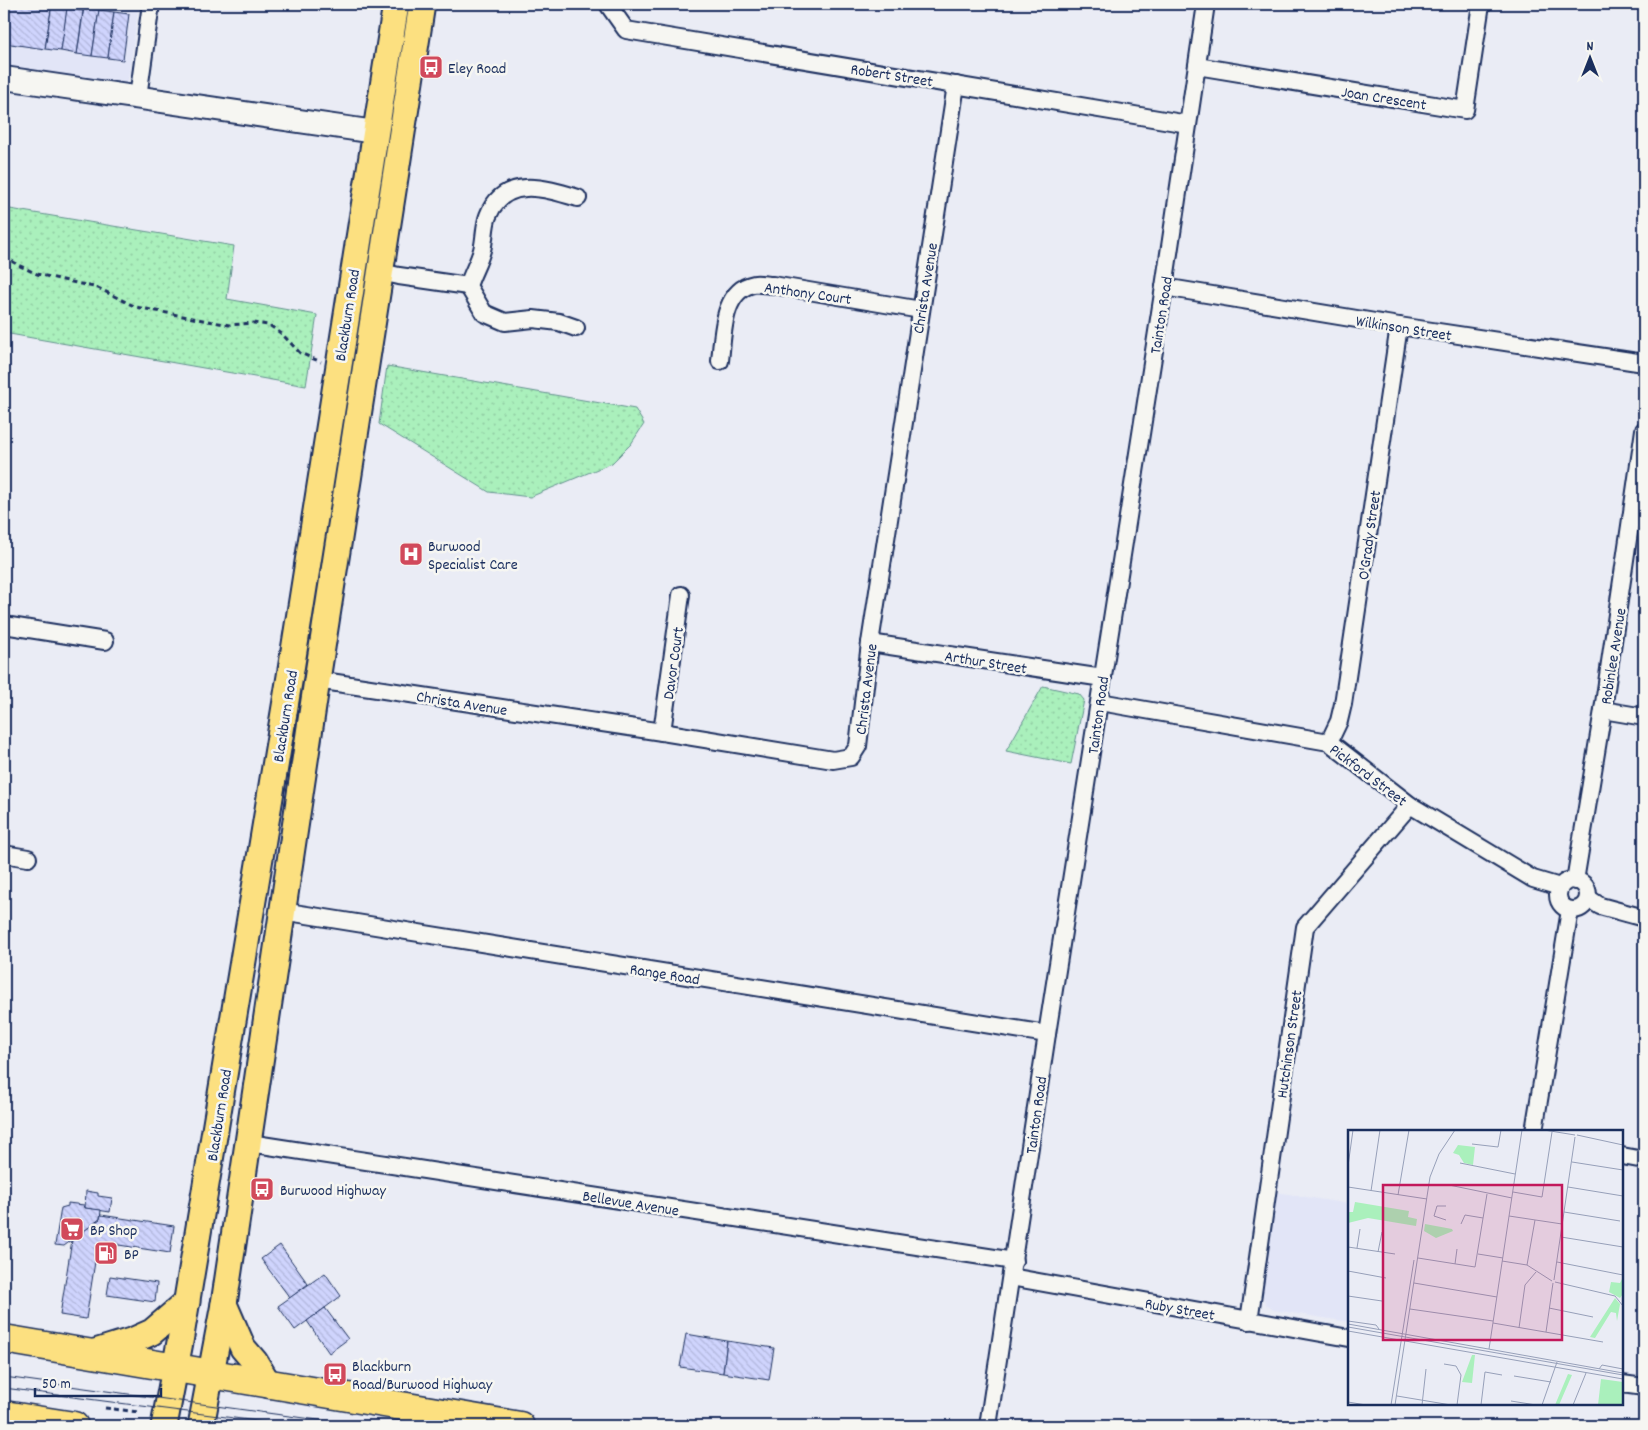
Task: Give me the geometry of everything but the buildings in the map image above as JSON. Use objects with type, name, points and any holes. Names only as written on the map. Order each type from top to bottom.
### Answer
[{"type":"highway","points":[[4,1339],[520,1426]]},
{"type":"highway","points":[[4,1414],[74,1426]]},
{"type":"main road","name":"Blackburn Road","points":[[164,1426],[176,1368],[290,676],[374,132],[396,4]]},
{"type":"main road","name":"Blackburn Road","points":[[201,1426],[224,1304],[317,680],[422,4]]},
{"type":"main road","points":[[4,78],[402,136]]},
{"type":"main road","points":[[290,676],[317,680]]},
{"type":"main road","points":[[92,1353],[134,1340],[152,1332],[187,1302]]},
{"type":"main road","points":[[224,1304],[243,1348],[255,1362],[268,1385]]},
{"type":"street","points":[[138,97],[151,4]]},
{"type":"street","name":"Tainton Road","points":[[988,1426],[1206,4]]},
{"type":"street","name":"Joan Crescent","points":[[1197,66],[1465,110],[1481,4]]},
{"type":"street","name":"Robert Street","points":[[608,6],[626,30],[1188,124]]},
{"type":"street","name":"Christa Avenue","points":[[317,680],[662,732],[832,760],[851,757],[858,746],[870,643],[956,85]]},
{"type":"street","points":[[576,328],[559,322],[533,318],[505,322],[484,313],[468,286],[482,251],[488,216],[500,197],[520,187],[553,190],[578,198]]},
{"type":"street","points":[[381,272],[468,286]]},
{"type":"street","name":"Anthony Court","points":[[720,361],[727,310],[740,290],[754,284],[773,285],[921,310]]},
{"type":"street","name":"Wilkinson Street","points":[[1164,287],[1399,326],[1644,363]]},
{"type":"street","name":"O'Grady Street","points":[[1329,742],[1338,722],[1343,704],[1399,326]]},
{"type":"street","name":"Robinlee Avenue","points":[[1568,884],[1603,710],[1641,487],[1644,430]]},
{"type":"street","name":"Davor Court","points":[[662,732],[682,594]]},
{"type":"street","points":[[4,625],[105,641]]},
{"type":"street","name":"Arthur Street","points":[[870,643],[1103,678]]},
{"type":"street","name":"Pickford Street","points":[[1100,702],[1329,742],[1410,805],[1533,879],[1568,884]]},
{"type":"street","points":[[1603,710],[1644,717]]},
{"type":"street","name":"Hutchinson Street","points":[[1250,1321],[1305,926],[1410,805]]},
{"type":"street","points":[[4,854],[28,858]]},
{"type":"street","points":[[1568,884],[1582,884],[1587,890],[1588,898],[1585,905],[1578,909],[1570,910],[1562,905],[1558,896],[1568,884]]},
{"type":"street","points":[[1588,898],[1600,906],[1644,918]]},
{"type":"street","points":[[1534,1130],[1570,910]]},
{"type":"street","name":"Range Road","points":[[282,911],[1047,1034]]},
{"type":"street","name":"Bellevue Avenue","points":[[249,1143],[1013,1269]]},
{"type":"street","points":[[1623,1156],[1644,1160]]},
{"type":"street","name":"Ruby Street","points":[[1013,1269],[1250,1321],[1348,1338]]},
{"type":"street","points":[[1623,1384],[1644,1387]]},
{"type":"path","points":[[4,256],[37,274],[98,288],[136,307],[230,325],[254,323],[269,325],[282,334],[300,353],[338,369]]},
{"type":"path","points":[[105,1408],[139,1412]]},
{"type":"shaded area","points":[[4,4],[139,4],[127,88],[4,71]]},
{"type":"shaded area","points":[[1276,1192],[1348,1204],[1348,1322],[1273,1310],[1266,1304],[1262,1288]]},
{"type":"green space","points":[[4,208],[234,246],[227,299],[317,315],[306,386],[4,333]]},
{"type":"green space","points":[[387,366],[635,409],[644,424],[631,444],[612,463],[530,497],[489,492],[379,424]]},
{"type":"green space","points":[[1043,686],[1079,694],[1084,700],[1071,764],[1006,751]]},
{"type":"tram line","points":[[4,1377],[362,1426]]},
{"type":"tram line","points":[[4,1388],[295,1426]]},
{"type":"place","name":"Eley Road","points":[[431,67]]},
{"type":"place","name":"Burwood Specialist Care","points":[[411,554]]},
{"type":"place","name":"Burwood Highway","points":[[262,1189]]},
{"type":"place","name":"BP Shop","points":[[72,1229]]},
{"type":"place","name":"BP","points":[[106,1253]]},
{"type":"place","name":"Blackburn Road/Burwood Highway","points":[[335,1374]]}]
